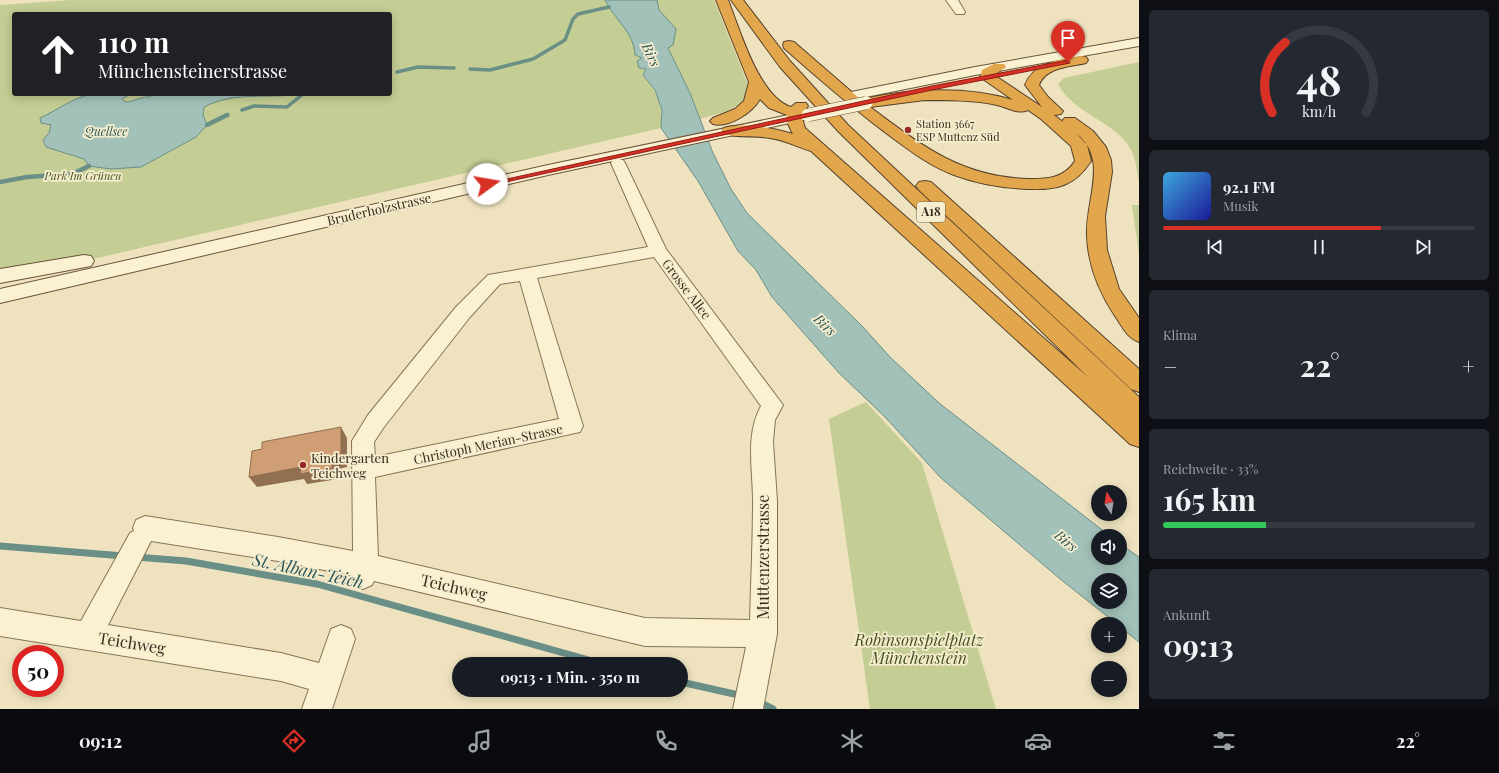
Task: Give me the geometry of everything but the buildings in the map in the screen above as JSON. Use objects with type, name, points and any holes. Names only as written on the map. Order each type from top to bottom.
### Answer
[{"type":"highway","points":[[722,0],[756,82],[770,102],[795,112],[799,131],[822,153],[1139,437]]},
{"type":"highway","name":"A18","points":[[737,0],[785,64],[843,128],[1139,412]]},
{"type":"highway","name":"A18","points":[[1057,119],[1079,145],[1081,152],[1083,161],[1078,171],[1070,177],[1058,182],[1015,184],[972,176],[952,169],[936,161],[895,133],[842,93],[785,40],[818,80],[904,166],[1139,383]]},
{"type":"highway","points":[[1057,119],[1036,92],[1032,85],[1033,79],[1036,74],[1046,69],[1081,60]]},
{"type":"highway","points":[[972,72],[992,73],[1046,116],[1057,119]]},
{"type":"highway","points":[[756,82],[755,97],[752,103],[757,120]]},
{"type":"highway","points":[[861,99],[947,95],[974,97],[1016,106],[1082,128],[1094,141],[1103,157],[1105,168],[1096,214],[1096,235],[1101,264],[1112,296],[1139,334]]},
{"type":"highway","points":[[724,126],[757,120],[822,153]]},
{"type":"main road","points":[[861,99],[1139,42]]},
{"type":"main road","points":[[992,73],[1139,51]]},
{"type":"main road","points":[[861,99],[972,72]]},
{"type":"main road","name":"Bruderholzstrasse","points":[[0,281],[84,261],[545,165],[693,132],[861,99]]},
{"type":"main road","name":"Bruderholzstrasse","points":[[0,296],[545,165]]},
{"type":"main road","name":"Bruderholzstrasse","points":[[0,276],[84,261]]},
{"type":"main road","name":"Bruderholzstrasse","points":[[0,299],[62,281]]},
{"type":"street","points":[[951,0],[956,4],[960,12]]},
{"type":"street","name":"Grosse Allee","points":[[618,163],[658,251],[772,405]]},
{"type":"street","points":[[365,571],[363,441],[376,422],[463,312],[494,278],[658,251]]},
{"type":"street","name":"Christoph Merian-Strasse","points":[[364,469],[572,426],[527,273]]},
{"type":"street","name":"Muttenzerstrasse","points":[[748,709],[763,634],[765,501],[762,442],[764,420],[772,405]]},
{"type":"street","name":"Teichweg","points":[[88,635],[142,535],[292,551],[365,571],[645,632],[763,634]]},
{"type":"street","name":"Teichweg","points":[[0,622],[281,667],[327,679]]},
{"type":"street","points":[[317,709],[341,639]]},
{"type":"green space","name":"Park Im Grünen","points":[[72,0],[605,0],[621,22],[643,58],[637,61],[639,68],[646,69],[643,75],[656,94],[660,106],[661,128],[84,261],[0,276],[0,5]]},
{"type":"green space","points":[[657,0],[714,0],[747,82],[748,95],[743,101],[726,111],[700,119],[690,93],[668,48],[675,29],[659,10]]},
{"type":"green space","points":[[1139,62],[1139,182],[1133,155],[1126,142],[1108,126],[1075,104],[1065,95],[1058,84],[1064,78]]},
{"type":"green space","points":[[1132,205],[1139,205],[1139,254]]},
{"type":"green space","name":"Robinsonspielplatz Münchenstein","points":[[866,402],[922,463],[996,709],[870,709],[829,419]]},
{"type":"water","name":"Birs","points":[[605,0],[657,0],[659,10],[676,29],[673,45],[668,48],[690,93],[713,153],[731,189],[747,213],[863,327],[890,357],[939,403],[1101,529],[1091,529],[1091,565],[1127,565],[1127,549],[1139,557],[1139,642],[1127,633],[1127,617],[1108,617],[1098,609],[1127,609],[1127,573],[1091,573],[1091,603],[941,478],[885,417],[839,373],[772,297],[756,270],[738,251],[698,181],[661,128],[662,110],[655,90],[643,75],[646,69],[639,68],[637,61],[642,58],[635,55],[634,47],[627,32]]},
{"type":"water","name":"Quellsee","points":[[85,96],[127,96],[122,99],[125,102],[151,96],[252,96],[227,99],[204,107],[203,115],[207,125],[196,137],[141,167],[111,169],[89,166],[84,159],[46,147],[43,140],[49,133],[51,125],[41,123],[40,118],[72,101]]},
{"type":"waterway","points":[[470,69],[490,70],[533,59],[565,40],[573,19],[578,14],[609,7]]},
{"type":"waterway","points":[[397,72],[418,67],[454,68]]},
{"type":"waterway","points":[[242,110],[254,106],[287,107],[301,96]]},
{"type":"waterway","points":[[207,125],[225,116]]},
{"type":"waterway","points":[[0,182],[27,177],[72,174],[89,166]]},
{"type":"waterway","name":"St. Alban-Teich","points":[[0,546],[124,556]]},
{"type":"waterway","name":"St. Alban-Teich","points":[[136,557],[186,561],[317,584],[578,657]]},
{"type":"waterway","name":"St. Alban-Teich","points":[[688,684],[743,696]]},
{"type":"waterway","name":"St. Alban-Teich","points":[[759,702],[773,709]]},
{"type":"place","name":"Station 3667 ESP Muttenz Süd","points":[[908,130]]},
{"type":"place","name":"Kindergarten Teichweg","points":[[303,465]]},
{"type":"route","points":[[487,184],[666,144],[932,88],[1009,72],[1068,62]]}]
